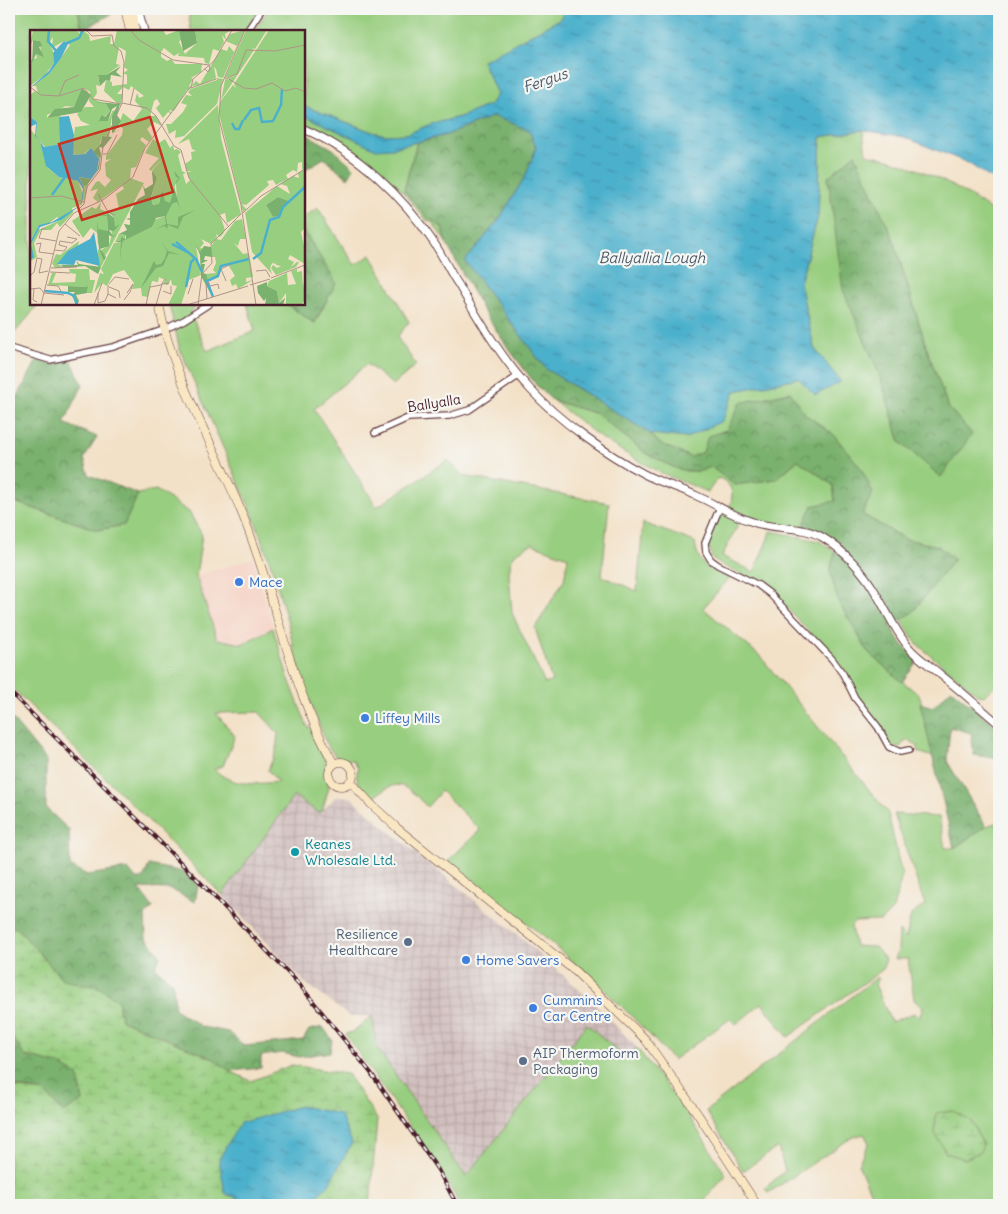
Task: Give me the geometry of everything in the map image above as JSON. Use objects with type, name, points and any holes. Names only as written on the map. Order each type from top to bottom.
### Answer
[{"type":"main road","points":[[125,9],[130,30]]},
{"type":"main road","points":[[133,9],[140,30]]},
{"type":"main road","points":[[159,305],[163,330],[173,361],[241,511],[260,561],[301,694],[334,764]]},
{"type":"main road","points":[[343,762],[351,768],[350,781],[343,786],[334,784],[331,781],[329,773],[334,764],[343,762]]},
{"type":"main road","points":[[350,781],[397,828],[576,972],[645,1039],[676,1080],[757,1205]]},
{"type":"street","points":[[138,9],[140,30]]},
{"type":"street","points":[[248,30],[262,9]]},
{"type":"street","points":[[305,129],[325,139],[356,160],[388,187],[414,215],[435,245],[489,334],[518,376],[547,407],[580,432],[644,474],[750,521],[768,527],[797,529],[821,536],[842,552],[858,568],[876,592],[896,629],[912,651],[999,724]]},
{"type":"street","points":[[9,348],[50,360],[113,347],[163,330],[184,320],[207,305]]},
{"type":"street","name":"Ballyalla","points":[[375,433],[408,418],[449,416],[469,410],[518,376]]},
{"type":"street","points":[[720,507],[705,543],[706,552],[711,560],[758,585],[770,594],[844,674],[855,698],[878,727],[889,747],[900,752],[909,750]]},
{"type":"shaded area","points":[[253,558],[273,628],[242,644],[217,640],[196,576]]},
{"type":"shaded area","points":[[294,796],[319,813],[336,797],[352,798],[383,826],[521,938],[591,1000],[637,1048],[515,1205],[486,1205],[377,1048],[372,1016],[349,1016],[304,982],[222,895]]},
{"type":"green space","points":[[9,9],[78,9],[82,30],[30,30],[30,305],[37,305],[9,339]]},
{"type":"green space","points":[[78,9],[118,9],[119,10],[82,30]]},
{"type":"green space","points":[[188,9],[260,9],[246,30],[191,30]]},
{"type":"green space","points":[[269,9],[565,9],[560,19],[482,61],[497,94],[490,105],[460,117],[431,124],[407,134],[386,135],[372,132],[305,106],[305,30],[255,30]]},
{"type":"green space","points":[[305,115],[344,134],[392,148],[417,142],[404,190],[427,217],[442,227],[445,241],[433,223],[426,220],[403,192],[356,151],[324,132],[305,123]]},
{"type":"green space","points":[[494,116],[529,130],[536,148],[526,175],[498,221],[465,261],[546,369],[651,434],[660,444],[691,457],[703,452],[708,436],[727,430],[740,403],[790,392],[806,415],[833,434],[861,468],[873,493],[862,514],[905,539],[938,546],[954,559],[912,613],[890,626],[917,661],[902,682],[868,652],[838,601],[830,571],[840,542],[820,532],[803,527],[812,506],[835,501],[833,485],[798,460],[776,479],[735,485],[711,467],[700,471],[686,471],[675,468],[647,454],[597,414],[552,400],[537,386],[508,348],[482,309],[445,241],[442,227],[427,217],[404,190],[417,142],[446,135]]},
{"type":"green space","points":[[863,130],[866,154],[919,170],[953,186],[999,216],[999,681],[984,696],[977,694],[917,644],[901,620],[912,613],[938,546],[905,539],[862,514],[866,508],[833,434],[806,415],[790,392],[741,403],[727,430],[709,436],[703,452],[692,458],[660,444],[651,434],[686,438],[722,421],[735,391],[798,378],[814,348],[800,283],[818,216],[821,137]],"holes":[[[854,155],[893,238],[927,349],[948,407],[972,434],[900,442],[880,376]]]},
{"type":"green space","points":[[305,134],[333,149],[354,168],[348,178],[324,158],[305,169]]},
{"type":"green space","points":[[855,154],[893,238],[927,349],[948,407],[972,434],[941,477],[900,442],[880,376],[843,290],[828,177]]},
{"type":"green space","points":[[318,208],[355,265],[371,255],[409,322],[397,337],[416,365],[393,385],[367,364],[314,409],[377,507],[448,460],[463,476],[609,503],[602,576],[637,591],[643,523],[695,542],[702,562],[710,570],[730,578],[703,608],[760,656],[888,813],[902,876],[893,909],[881,921],[855,922],[851,926],[855,946],[875,947],[886,960],[882,970],[788,1037],[762,1003],[736,1024],[730,1019],[673,1060],[621,1006],[565,955],[448,861],[480,830],[441,791],[427,807],[415,794],[395,785],[371,799],[359,785],[357,777],[358,768],[353,760],[345,760],[335,756],[327,745],[302,683],[288,623],[272,568],[252,513],[180,350],[169,305],[198,305],[190,312],[207,351],[255,331],[247,305],[288,305],[315,323],[336,283],[305,233],[305,216]],"holes":[[[532,544],[568,557],[564,580],[535,628],[552,681],[545,684],[512,613],[509,574],[511,560],[517,552]]]},
{"type":"green space","points":[[305,233],[336,283],[314,323],[287,305],[305,305]]},
{"type":"green space","points":[[37,360],[50,365],[71,360],[83,385],[64,423],[97,437],[84,459],[89,475],[138,494],[124,525],[97,530],[9,500],[9,413]]},
{"type":"green space","points":[[552,400],[597,414],[647,454],[686,471],[700,471],[711,467],[735,485],[776,479],[798,460],[833,485],[835,502],[803,527],[765,523],[729,507],[732,494],[729,486],[723,480],[718,478],[708,492],[659,472],[601,438]]},
{"type":"green space","points":[[156,490],[189,512],[202,535],[196,576],[217,639],[242,644],[273,628],[288,677],[307,726],[312,730],[326,762],[329,787],[322,811],[319,813],[294,796],[222,895],[133,805],[9,685],[9,500],[97,530],[124,525],[138,494]],"holes":[[[259,712],[278,733],[276,752],[268,770],[278,782],[252,784],[236,782],[221,775],[214,769],[223,766],[235,736],[216,713]]]},
{"type":"green space","points":[[723,514],[740,521],[722,556],[754,572],[771,531],[819,541],[835,552],[830,571],[868,652],[920,696],[933,757],[918,752],[918,746],[909,740],[900,747],[890,745],[876,718],[867,710],[857,696],[850,679],[839,664],[772,592],[760,583],[718,563],[712,558],[708,544],[718,516]]},
{"type":"green space","points":[[951,689],[996,726],[999,724],[999,759],[974,755],[971,733],[950,727],[947,761],[986,826],[954,848],[920,703],[933,707]]},
{"type":"green space","points":[[9,715],[46,760],[46,808],[69,830],[70,866],[87,875],[128,869],[136,879],[143,879],[149,865],[184,872],[198,885],[195,902],[170,889],[139,888],[153,908],[145,915],[146,937],[161,956],[155,967],[173,982],[175,1009],[202,1027],[229,1032],[244,1046],[303,1040],[309,1030],[323,1027],[332,1040],[330,1052],[299,1057],[282,1053],[261,1056],[261,1068],[230,1071],[212,1058],[121,1020],[118,1001],[100,988],[63,980],[16,927],[9,930]]},
{"type":"green space","points":[[894,814],[939,817],[945,848],[954,848],[986,826],[999,822],[999,1205],[876,1205],[858,1164],[869,1143],[864,1134],[851,1138],[768,1193],[765,1188],[785,1171],[778,1147],[743,1171],[706,1111],[877,977],[879,979],[875,984],[891,1022],[914,1013],[919,1018],[923,1007],[914,999],[908,959],[895,959],[898,950],[899,931],[906,938],[911,915],[925,905]]},
{"type":"green space","points":[[16,927],[63,980],[100,988],[118,1001],[121,1020],[212,1058],[230,1071],[251,1081],[292,1065],[347,1074],[377,1119],[370,1205],[9,1205],[9,1086],[44,1092],[63,1113],[83,1101],[78,1075],[59,1064],[25,1056],[13,1038],[9,1036],[9,930]]},
{"type":"green space","points":[[372,1016],[377,1048],[466,1177],[587,1024],[627,1059],[637,1048],[685,1110],[726,1175],[701,1205],[460,1205],[438,1167],[345,1034],[353,1032]]},
{"type":"green space","points":[[9,1036],[13,1038],[25,1056],[59,1064],[78,1075],[83,1102],[63,1113],[44,1092],[9,1085]]},
{"type":"green space","points":[[953,1111],[971,1121],[983,1144],[980,1152],[965,1159],[946,1153],[934,1131],[937,1113]]},
{"type":"water","name":"Ballyallia Lough","points":[[565,9],[999,9],[999,184],[968,163],[904,137],[863,130],[821,137],[818,216],[800,283],[814,348],[841,382],[815,395],[798,378],[735,391],[722,421],[686,438],[651,434],[546,369],[465,261],[498,221],[526,175],[536,148],[529,130],[494,116],[446,135],[392,148],[376,149],[305,115],[305,106],[372,132],[386,135],[407,134],[431,124],[460,117],[490,105],[497,94],[482,61],[560,19]]},
{"type":"water","points":[[300,1106],[340,1114],[352,1143],[329,1184],[307,1205],[253,1205],[225,1193],[219,1159],[240,1123]]},
{"type":"railway","points":[[9,691],[299,984],[371,1073],[438,1170],[457,1205]]},
{"type":"place","name":"Mace","points":[[239,582]]},
{"type":"place","name":"Liffey Mills","points":[[365,718]]},
{"type":"place","name":"Keanes Wholesale Ltd.","points":[[295,852]]},
{"type":"place","name":"Resilience Healthcare","points":[[408,942]]},
{"type":"place","name":"Home Savers","points":[[466,960]]},
{"type":"place","name":"Cummins Car Centre","points":[[533,1008]]},
{"type":"place","name":"AIP Thermoform Packaging","points":[[523,1061]]},
{"type":"water label","name":"Fergus","points":[[545,80]]}]
